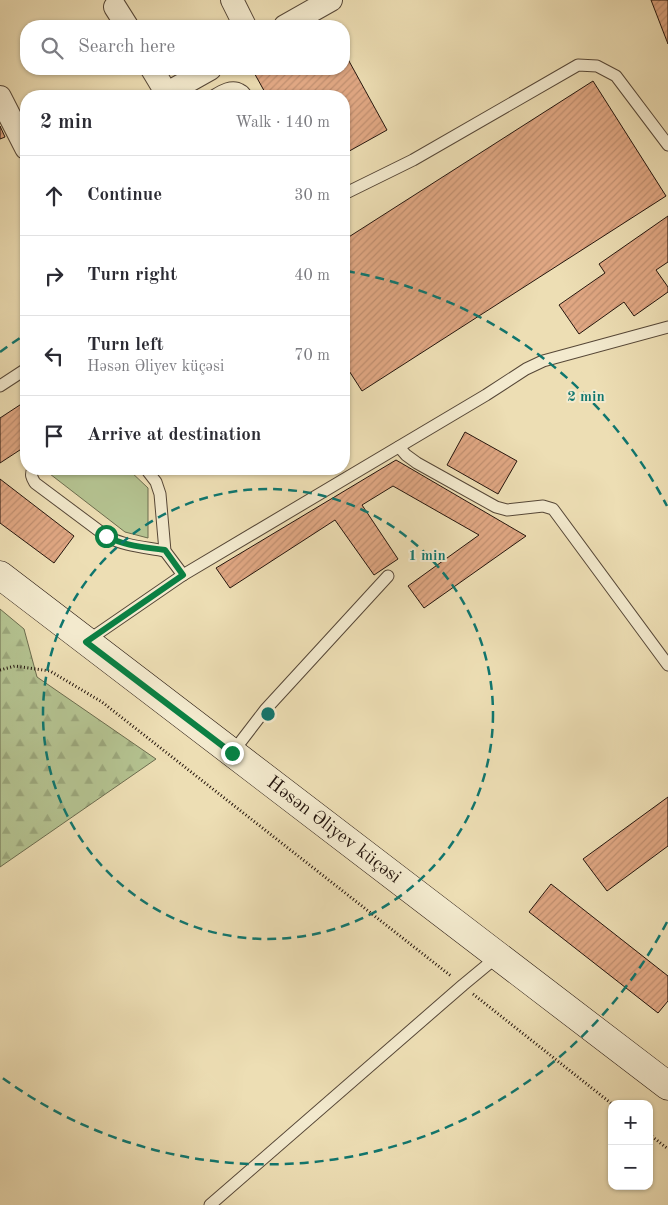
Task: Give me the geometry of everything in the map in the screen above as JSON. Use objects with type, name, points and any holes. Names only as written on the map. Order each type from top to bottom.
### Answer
[{"type":"main road","name":"Həsən Əliyev küçəsi","points":[[0,575],[668,1086]]},
{"type":"street","points":[[232,0],[242,20]]},
{"type":"street","points":[[295,20],[331,0]]},
{"type":"street","points":[[115,7],[123,20]]},
{"type":"street","points":[[155,75],[162,90]]},
{"type":"street","points":[[174,90],[200,75]]},
{"type":"street","points":[[0,97],[20,136]]},
{"type":"lane","points":[[350,191],[412,160],[578,65],[597,66],[616,76],[668,145]]},
{"type":"lane","points":[[224,90],[233,88],[241,90]]},
{"type":"lane","points":[[86,642],[183,575],[486,395],[526,369],[543,361],[668,327]]},
{"type":"lane","points":[[0,386],[20,373]]},
{"type":"lane","points":[[399,447],[417,463],[496,507],[507,510],[542,506],[553,509],[668,664]]},
{"type":"lane","points":[[31,475],[35,483],[106,536],[126,545],[165,550]]},
{"type":"lane","points":[[151,475],[156,482],[160,494],[165,550],[183,575]]},
{"type":"lane","points":[[232,753],[265,710],[388,576]]},
{"type":"lane","points":[[210,1205],[498,956]]},
{"type":"path","points":[[0,670],[15,666],[50,671],[102,702],[608,1101]]},
{"type":"path","points":[[653,1137],[668,1149]]},
{"type":"green space","points":[[51,475],[134,475],[148,488],[148,538],[125,532]]},
{"type":"green space","points":[[0,609],[24,629],[37,677],[156,759],[0,867]]},
{"type":"building","points":[[651,0],[668,0],[668,44]]},
{"type":"building","points":[[350,63],[387,130],[350,151],[350,90],[264,90],[255,75],[350,75]]},
{"type":"building","points":[[593,81],[666,196],[362,391],[350,372],[350,236]]},
{"type":"building","points":[[0,126],[5,137],[0,139]]},
{"type":"building","points":[[668,216],[668,262],[656,270],[668,287],[668,292],[634,316],[624,302],[579,334],[559,305],[605,273],[599,264]]},
{"type":"building","points":[[20,405],[20,450],[0,463],[0,418]]},
{"type":"building","points":[[465,432],[517,461],[498,494],[447,465]]},
{"type":"building","points":[[396,460],[526,536],[424,608],[408,586],[479,535],[393,486],[362,505],[398,559],[374,575],[335,520],[230,588],[216,568]]},
{"type":"building","points":[[0,479],[74,536],[54,563],[0,523]]},
{"type":"building","points":[[668,797],[668,846],[607,891],[583,859]]},
{"type":"building","points":[[551,884],[668,976],[668,1001],[658,1013],[529,912]]},
{"type":"route","points":[[106,536],[126,545],[165,550],[183,575],[86,642],[232,753]]}]
